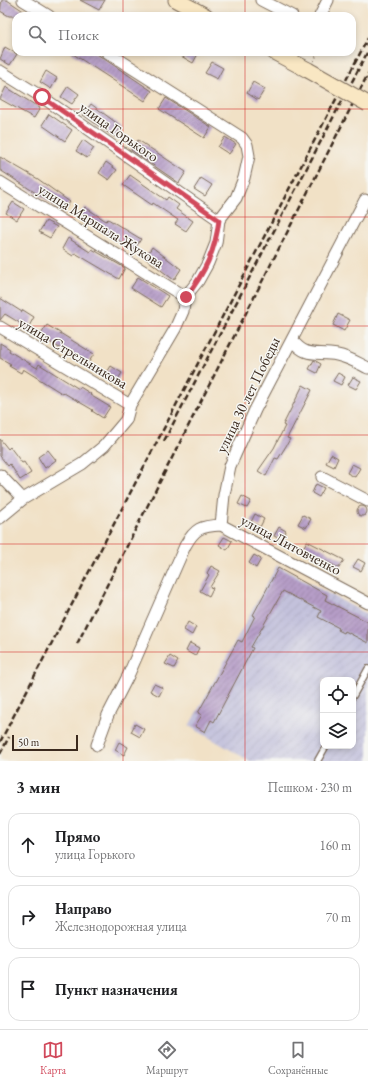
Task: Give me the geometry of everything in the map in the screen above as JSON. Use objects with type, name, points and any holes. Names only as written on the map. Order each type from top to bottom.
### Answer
[{"type":"main road","points":[[176,0],[198,12]]},
{"type":"main road","points":[[282,56],[368,104]]},
{"type":"street","points":[[23,0],[42,12]]},
{"type":"street","points":[[261,0],[284,12]]},
{"type":"street","points":[[322,12],[328,0]]},
{"type":"street","points":[[0,518],[23,499],[82,464],[104,446],[126,420],[130,405],[175,329],[183,311],[186,297],[198,281],[208,263],[216,243],[219,220],[236,198],[244,178],[249,156],[247,144],[232,131],[113,56]]},
{"type":"street","name":"улица Горького","points":[[0,71],[42,97],[219,220]]},
{"type":"street","name":"улица Маршала Жукова","points":[[0,182],[186,297]]},
{"type":"street","name":"улица 30 лет Победы","points":[[221,526],[224,495],[230,466],[255,410],[365,200]]},
{"type":"street","name":"улица Стрельникова","points":[[0,326],[130,405]]},
{"type":"street","points":[[292,340],[299,348],[307,353],[337,355],[354,360],[368,368]]},
{"type":"street","points":[[0,475],[23,499]]},
{"type":"street","points":[[322,477],[368,501]]},
{"type":"street","points":[[97,745],[108,715],[128,676],[185,546],[197,530],[205,526],[221,526]]},
{"type":"street","name":"улица Литовченко","points":[[221,526],[368,603]]},
{"type":"lane","points":[[356,691],[368,669]]},
{"type":"lane","points":[[318,760],[324,749]]},
{"type":"shaded area","points":[[277,565],[368,615],[368,761],[250,761],[189,726]]},
{"type":"building","points":[[2,0],[7,0],[25,12],[12,12],[12,16],[9,16],[0,11]]},
{"type":"building","points":[[80,0],[105,0],[99,10]]},
{"type":"building","points":[[5,47],[12,51],[12,56],[16,56],[10,65],[0,59]]},
{"type":"building","points":[[76,56],[100,56],[152,91],[145,101]]},
{"type":"building","points":[[181,56],[197,56],[193,63]]},
{"type":"building","points":[[212,62],[223,68],[217,79],[205,73]]},
{"type":"building","points":[[46,71],[57,78],[51,89],[40,82]]},
{"type":"building","points":[[253,82],[265,89],[258,100],[247,93]]},
{"type":"building","points":[[68,86],[79,94],[72,104],[61,97]]},
{"type":"building","points":[[6,87],[40,108],[34,118],[0,99]]},
{"type":"building","points":[[166,98],[211,127],[204,138],[159,109]]},
{"type":"building","points":[[91,104],[122,127],[114,137],[83,115]]},
{"type":"building","points":[[49,114],[72,130],[65,141],[42,125]]},
{"type":"building","points":[[225,137],[236,144],[229,154],[218,147]]},
{"type":"building","points":[[83,140],[94,148],[87,158],[76,151]]},
{"type":"building","points":[[138,140],[186,172],[179,183],[131,150]]},
{"type":"building","points":[[0,157],[38,179],[70,202],[63,212],[0,170]]},
{"type":"building","points":[[106,162],[117,170],[109,180],[99,173]]},
{"type":"building","points":[[130,175],[166,200],[168,197],[179,205],[176,209],[193,221],[186,231],[175,224],[178,220],[153,203],[152,205],[123,185]]},
{"type":"building","points":[[201,178],[212,185],[205,196],[194,189]]},
{"type":"building","points":[[13,202],[24,209],[17,220],[6,213]]},
{"type":"building","points":[[85,207],[106,221],[108,219],[141,239],[134,250],[90,223],[89,225],[78,218]]},
{"type":"building","points":[[46,221],[57,227],[50,238],[39,232]]},
{"type":"building","points":[[68,238],[90,252],[92,249],[125,268],[119,279],[75,253],[73,256],[62,249]]},
{"type":"building","points":[[152,247],[181,269],[174,280],[145,258]]},
{"type":"building","points":[[138,277],[168,296],[161,307],[131,288]]},
{"type":"building","points":[[0,298],[22,312],[23,310],[34,317],[28,328],[5,314],[0,320]]},
{"type":"building","points":[[338,314],[350,320],[344,331],[333,325]]},
{"type":"building","points":[[47,325],[94,354],[87,365],[40,336]]},
{"type":"building","points":[[0,343],[10,349],[9,351],[37,368],[39,364],[79,389],[80,387],[110,407],[103,418],[92,411],[93,410],[64,393],[63,394],[23,369],[21,373],[9,366],[11,364],[0,358]]},
{"type":"building","points":[[314,360],[321,364],[317,373],[309,369]]},
{"type":"building","points":[[111,366],[122,373],[115,384],[104,377]]},
{"type":"building","points":[[338,373],[345,377],[341,385],[333,381]]},
{"type":"building","points":[[353,377],[361,381],[356,389],[348,385]]},
{"type":"building","points":[[303,385],[312,390],[287,438],[290,439],[278,459],[275,458],[266,476],[258,471],[274,448],[285,426],[283,425]]},
{"type":"building","points":[[0,439],[8,449],[10,447],[22,463],[24,462],[31,473],[20,480],[10,464],[8,466],[0,456]]},
{"type":"building","points":[[48,450],[56,460],[45,468],[38,457]]},
{"type":"building","points":[[331,454],[338,458],[334,467],[326,463]]},
{"type":"building","points":[[352,464],[360,468],[355,477],[347,473]]},
{"type":"building","points":[[316,484],[324,488],[319,497],[312,493]]},
{"type":"building","points":[[242,496],[251,501],[247,508],[238,504]]},
{"type":"building","points":[[360,506],[364,506],[366,507],[366,515],[360,516],[357,513],[357,509]]},
{"type":"building","points":[[255,514],[264,519],[260,527],[251,522]]},
{"type":"building","points":[[303,515],[311,519],[306,528],[298,524]]},
{"type":"building","points":[[279,527],[286,531],[282,540],[274,536]]},
{"type":"building","points":[[224,537],[232,541],[227,550],[219,545]]},
{"type":"building","points":[[307,541],[344,560],[339,568],[302,550]]},
{"type":"building","points":[[254,555],[261,559],[256,568],[249,563]]},
{"type":"building","points":[[358,559],[365,563],[361,571],[353,567]]},
{"type":"building","points":[[211,566],[220,571],[210,587],[213,588],[209,596],[200,591],[209,575],[207,573]]},
{"type":"building","points":[[278,568],[327,595],[325,600],[368,622],[368,643],[345,631],[344,633],[338,630],[339,628],[318,617],[321,611],[283,591],[251,647],[253,648],[214,722],[211,720],[205,732],[195,726],[202,715],[198,713],[238,640],[242,642],[255,616],[253,615]]},
{"type":"building","points":[[188,622],[196,627],[192,635],[184,630]]},
{"type":"building","points":[[190,643],[199,648],[195,656],[186,651]]},
{"type":"building","points":[[170,656],[178,661],[174,668],[165,664]]},
{"type":"building","points":[[154,684],[163,688],[159,696],[150,691]]},
{"type":"building","points":[[135,724],[144,729],[140,737],[131,732]]},
{"type":"building","points":[[119,742],[128,747],[124,755],[115,750]]},
{"type":"railway","points":[[0,742],[368,38]]},
{"type":"railway","points":[[164,441],[368,51]]},
{"type":"railway","points":[[77,644],[368,74]]},
{"type":"railway","points":[[0,754],[9,737]]},
{"type":"route","points":[[42,97],[219,220],[216,243],[208,263],[198,281],[186,297]]}]
